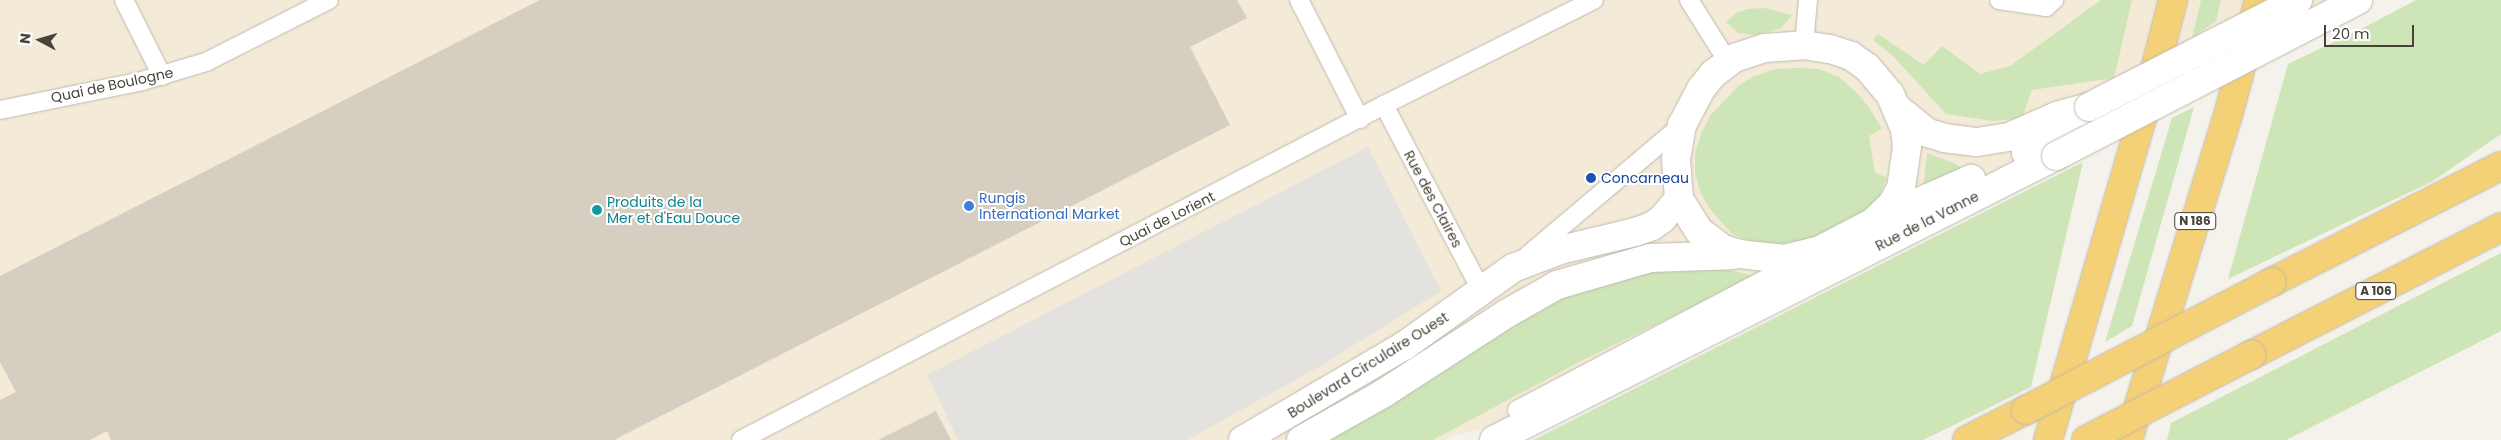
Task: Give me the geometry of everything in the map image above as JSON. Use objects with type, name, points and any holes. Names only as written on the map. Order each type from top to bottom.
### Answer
[{"type":"highway","points":[[2048,440],[2146,104],[2173,0]]},
{"type":"highway","name":"N 186","points":[[2128,440],[2227,118],[2259,0]]},
{"type":"highway","points":[[1968,440],[2272,282],[2501,166]]},
{"type":"highway","name":"A 106","points":[[2086,440],[2501,228]]},
{"type":"street","points":[[1898,109],[1928,133],[1944,138],[1977,142],[2009,138],[2058,116],[2088,107],[2298,0]]},
{"type":"street","name":"Rue de la Vanne","points":[[1494,440],[2056,156],[2358,0]]},
{"type":"street","points":[[1740,254],[1723,249],[1700,231],[1679,199],[1676,159],[1682,125],[1701,88],[1713,74],[1728,62],[1746,53],[1765,48],[1804,45],[1830,48],[1851,56],[1879,80],[1898,109],[1906,138],[1905,170],[1901,188],[1892,204],[1872,223]]},
{"type":"street","points":[[1301,440],[1384,393],[1506,314],[1557,285],[1650,258],[1740,254],[1785,258],[1820,250],[1872,223],[1924,201],[2063,135],[2088,107]]},
{"type":"street","name":"Boulevard Circulaire Ouest","points":[[1243,440],[1404,346],[1513,268],[1560,250],[1635,232],[1652,226],[1662,219],[1679,199]]},
{"type":"lane","points":[[124,0],[162,76]]},
{"type":"lane","name":"Quai de Boulogne","points":[[0,110],[162,76],[206,62],[329,0]]},
{"type":"lane","points":[[1300,0],[1360,119]]},
{"type":"lane","name":"Quai de Lorient","points":[[741,440],[1384,105],[1594,0]]},
{"type":"lane","points":[[1689,0],[1728,62]]},
{"type":"lane","points":[[1804,45],[1808,0]]},
{"type":"lane","points":[[1999,0],[2046,7],[2054,0]]},
{"type":"lane","name":"Rue des Claires","points":[[1384,105],[1482,292]]},
{"type":"lane","points":[[1513,268],[1682,125]]},
{"type":"lane","points":[[1517,410],[1820,250]]},
{"type":"shaded area","name":"Rungis International Market","points":[[0,0],[2345,0],[1517,421],[1453,436],[1445,440],[0,440]]},
{"type":"shaded area","points":[[1368,147],[1441,291],[1317,368],[1187,440],[958,440],[927,375]]},
{"type":"green space","points":[[2101,0],[2132,0],[2114,78],[2032,90],[2022,118],[1993,121],[1946,114],[1893,56],[1873,40],[1878,34],[1924,65],[1942,46],[1980,74],[2010,66]]},
{"type":"green space","points":[[2201,0],[2221,0],[2216,21],[2192,38]]},
{"type":"green space","points":[[2416,0],[2501,0],[2501,134],[2433,181],[2228,279],[2288,64]]},
{"type":"green space","points":[[1764,8],[1792,15],[1781,28],[1756,35],[1738,33],[1726,22],[1738,12]]},
{"type":"green space","points":[[1776,69],[1819,69],[1839,77],[1869,107],[1882,129],[1869,136],[1875,173],[1887,177],[1878,199],[1856,220],[1828,234],[1796,242],[1774,244],[1750,241],[1732,234],[1711,210],[1701,194],[1695,174],[1695,153],[1701,134],[1710,116],[1738,86],[1754,76]]},
{"type":"green space","points":[[2194,107],[2132,326],[2105,342],[2172,118]]},
{"type":"green space","points":[[1927,153],[1954,163],[1961,168],[1961,172],[1923,190]]},
{"type":"green space","points":[[2083,162],[2031,387],[1923,440],[1533,440]]},
{"type":"green space","points":[[2501,253],[2501,331],[2286,440],[2167,440],[2171,423]]},
{"type":"green space","points":[[1684,267],[1724,269],[1755,276],[1581,361],[1433,440],[1324,440],[1547,303],[1652,270]]},
{"type":"building","name":"Produits de la Mer et d'Eau Douce","points":[[540,0],[1237,0],[1247,18],[1190,47],[1230,125],[614,440],[111,440],[107,431],[90,440],[0,440],[0,400],[16,392],[0,362],[0,276]]},
{"type":"building","points":[[936,411],[951,440],[878,440]]},
{"type":"place","name":"Concarneau","points":[[1591,178]]},
{"type":"place","name":"Rungis International Market","points":[[969,206]]},
{"type":"place","name":"Produits de la Mer et d'Eau Douce","points":[[597,210]]}]
